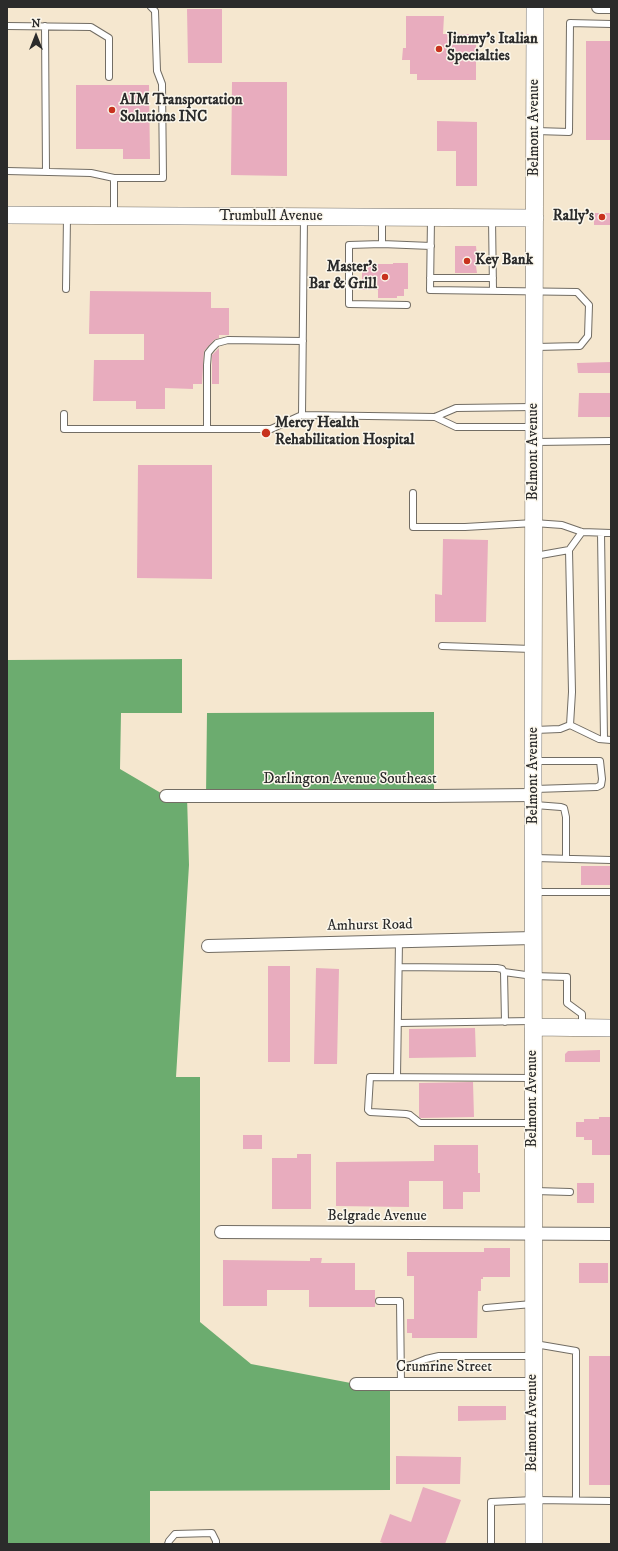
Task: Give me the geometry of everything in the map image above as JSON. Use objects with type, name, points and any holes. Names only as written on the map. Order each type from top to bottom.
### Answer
[{"type":"main road","name":"Belmont Avenue","points":[[534,1544],[533,1078],[535,7]]},
{"type":"main road","name":"Trumbull Avenue","points":[[7,215],[535,218]]},
{"type":"main road","points":[[534,1024],[582,1028],[611,1028]]},
{"type":"street","points":[[598,7],[611,7]]},
{"type":"street","name":"Darlington Avenue Southeast","points":[[166,796],[534,796]]},
{"type":"street","name":"Amhurst Road","points":[[208,946],[534,938]]},
{"type":"street","name":"Belgrade Avenue","points":[[221,1232],[611,1234]]},
{"type":"street","name":"Crumrine Street","points":[[356,1384],[533,1384]]},
{"type":"lane","points":[[7,171],[91,173],[114,178],[163,178],[162,84],[157,71],[155,11],[151,7]]},
{"type":"lane","points":[[535,131],[569,132],[570,23],[611,24]]},
{"type":"lane","points":[[7,26],[91,28],[108,38],[109,77]]},
{"type":"lane","points":[[45,26],[46,172]]},
{"type":"lane","points":[[114,178],[114,216]]},
{"type":"lane","points":[[66,290],[67,216]]},
{"type":"lane","points":[[302,415],[304,217]]},
{"type":"lane","points":[[382,217],[382,244]]},
{"type":"lane","points":[[431,217],[430,290],[534,290],[577,292],[589,305],[588,336],[580,346],[534,346]]},
{"type":"lane","points":[[492,217],[493,290]]},
{"type":"lane","points":[[407,305],[349,304],[348,245],[382,244],[431,246]]},
{"type":"lane","points":[[430,278],[493,278]]},
{"type":"lane","points":[[207,429],[208,353],[217,343],[228,340],[303,341]]},
{"type":"lane","points":[[64,414],[64,429],[271,429],[302,415],[435,417],[456,408],[534,407]]},
{"type":"lane","points":[[435,417],[456,428],[611,441]]},
{"type":"lane","points":[[413,493],[413,527],[464,527],[534,523],[562,525],[582,532],[611,533]]},
{"type":"lane","points":[[570,725],[572,692],[569,550],[582,532]]},
{"type":"lane","points":[[601,532],[604,739]]},
{"type":"lane","points":[[534,556],[569,550]]},
{"type":"lane","points":[[442,646],[534,649]]},
{"type":"lane","points":[[534,730],[560,729],[570,725],[599,739],[611,740]]},
{"type":"lane","points":[[534,761],[600,761],[602,779],[601,785],[597,787],[534,796]]},
{"type":"lane","points":[[534,796],[564,808],[566,817],[566,859]]},
{"type":"lane","points":[[534,858],[611,860]]},
{"type":"lane","points":[[534,892],[611,892]]},
{"type":"lane","points":[[397,1077],[399,941]]},
{"type":"lane","points":[[399,967],[498,968],[502,969],[504,972],[534,976],[567,976],[567,1003],[582,1014],[582,1028]]},
{"type":"lane","points":[[504,972],[505,1022]]},
{"type":"lane","points":[[398,1023],[505,1022],[534,1024]]},
{"type":"lane","points":[[533,1078],[370,1077],[368,1110],[370,1112],[406,1114],[410,1115],[420,1123],[533,1123]]},
{"type":"lane","points":[[533,1191],[570,1192]]},
{"type":"lane","points":[[379,1301],[400,1301],[401,1384]]},
{"type":"lane","points":[[486,1308],[533,1304]]},
{"type":"lane","points":[[401,1367],[411,1365],[426,1358],[439,1356],[533,1350],[576,1351],[576,1500]]},
{"type":"lane","points":[[491,1544],[491,1502],[534,1500],[611,1501]]},
{"type":"lane","points":[[168,1544],[175,1534],[212,1533],[216,1544]]},
{"type":"green space","points":[[182,659],[182,713],[121,713],[120,769],[166,796],[187,796],[189,865],[176,1077],[200,1077],[200,1322],[251,1364],[356,1384],[390,1384],[390,1490],[150,1491],[150,1544],[7,1544],[7,660]]},
{"type":"green space","points":[[434,712],[434,796],[206,796],[207,713]]},
{"type":"building","points":[[187,9],[222,9],[222,63],[188,63]]},
{"type":"building","name":"Jimmy's Italian Specialties","points":[[406,16],[444,16],[443,34],[469,34],[469,38],[476,38],[476,80],[417,80],[417,74],[410,74],[410,60],[402,60],[403,48],[406,48]]},
{"type":"building","points":[[586,41],[611,41],[611,140],[586,140]]},
{"type":"building","points":[[232,82],[287,82],[287,176],[231,175]]},
{"type":"building","name":"AIM Transportation Solutions INC","points":[[76,85],[149,85],[150,159],[123,159],[123,149],[76,149]]},
{"type":"building","points":[[437,121],[477,122],[477,186],[456,186],[456,151],[437,151]]},
{"type":"building","name":"Rally's","points":[[594,213],[611,213],[611,225],[594,225]]},
{"type":"building","name":"Key Bank","points":[[455,246],[476,246],[477,256],[479,256],[479,266],[476,266],[477,273],[455,273]]},
{"type":"building","name":"Master's Bar & Grill","points":[[408,263],[408,289],[404,289],[404,296],[397,296],[397,298],[378,298],[378,290],[362,290],[362,264]]},
{"type":"building","points":[[90,291],[211,292],[211,308],[229,308],[229,335],[219,335],[219,338],[214,340],[204,351],[202,384],[193,384],[193,389],[165,388],[165,409],[136,409],[136,401],[93,401],[94,360],[144,360],[144,334],[89,334]]},
{"type":"building","points":[[219,348],[219,384],[212,384],[212,355]]},
{"type":"building","points":[[611,362],[611,373],[578,373],[577,363]]},
{"type":"building","points":[[579,393],[611,393],[611,417],[578,417]]},
{"type":"building","points":[[138,465],[212,465],[212,579],[137,578]]},
{"type":"building","points":[[443,539],[488,540],[486,622],[435,622],[435,594],[442,595]]},
{"type":"building","points":[[581,866],[611,866],[611,885],[581,885]]},
{"type":"building","points":[[268,966],[290,966],[290,1062],[268,1062]]},
{"type":"building","points":[[316,968],[339,969],[337,1064],[314,1064]]},
{"type":"building","points":[[475,1028],[476,1057],[409,1058],[409,1029]]},
{"type":"building","points":[[600,1050],[600,1062],[565,1062],[565,1054],[568,1051]]},
{"type":"building","points":[[473,1082],[474,1117],[419,1117],[419,1083]]},
{"type":"building","points":[[599,1117],[611,1117],[611,1155],[592,1155],[592,1140],[584,1140],[584,1137],[576,1137],[576,1122],[584,1122],[584,1119],[599,1119]]},
{"type":"building","points":[[243,1135],[262,1135],[262,1149],[243,1149]]},
{"type":"building","points":[[434,1145],[478,1145],[480,1192],[463,1192],[463,1209],[443,1209],[443,1181],[409,1181],[409,1207],[336,1206],[336,1162],[434,1161]]},
{"type":"building","points":[[297,1154],[311,1154],[311,1209],[272,1209],[272,1158],[297,1158]]},
{"type":"building","points":[[577,1183],[594,1183],[594,1203],[577,1203]]},
{"type":"building","points":[[484,1248],[510,1248],[510,1277],[483,1277],[483,1279],[481,1279],[481,1291],[478,1291],[477,1338],[412,1338],[412,1333],[407,1333],[407,1319],[414,1319],[414,1276],[407,1276],[407,1252],[484,1252]]},
{"type":"building","points":[[310,1258],[322,1258],[321,1263],[355,1263],[355,1290],[375,1290],[375,1307],[309,1307],[309,1290],[267,1290],[267,1306],[223,1306],[223,1260],[310,1261]]},
{"type":"building","points":[[579,1263],[608,1263],[608,1283],[579,1283]]},
{"type":"building","points":[[589,1356],[611,1356],[611,1485],[589,1485]]},
{"type":"building","points":[[458,1406],[506,1406],[506,1420],[458,1421]]},
{"type":"building","points":[[396,1456],[461,1457],[460,1484],[396,1484]]},
{"type":"building","points":[[423,1487],[461,1500],[445,1544],[386,1544],[380,1542],[390,1514],[411,1522]]},
{"type":"place","name":"Jimmy's Italian Specialties","points":[[439,49]]},
{"type":"place","name":"AIM Transportation Solutions INC","points":[[112,110]]},
{"type":"place","name":"Rally's","points":[[602,217]]},
{"type":"place","name":"Key Bank","points":[[467,261]]},
{"type":"place","name":"Master's Bar & Grill","points":[[385,277]]},
{"type":"place","name":"Mercy Health Rehabilitation Hospital","points":[[266,433]]}]
